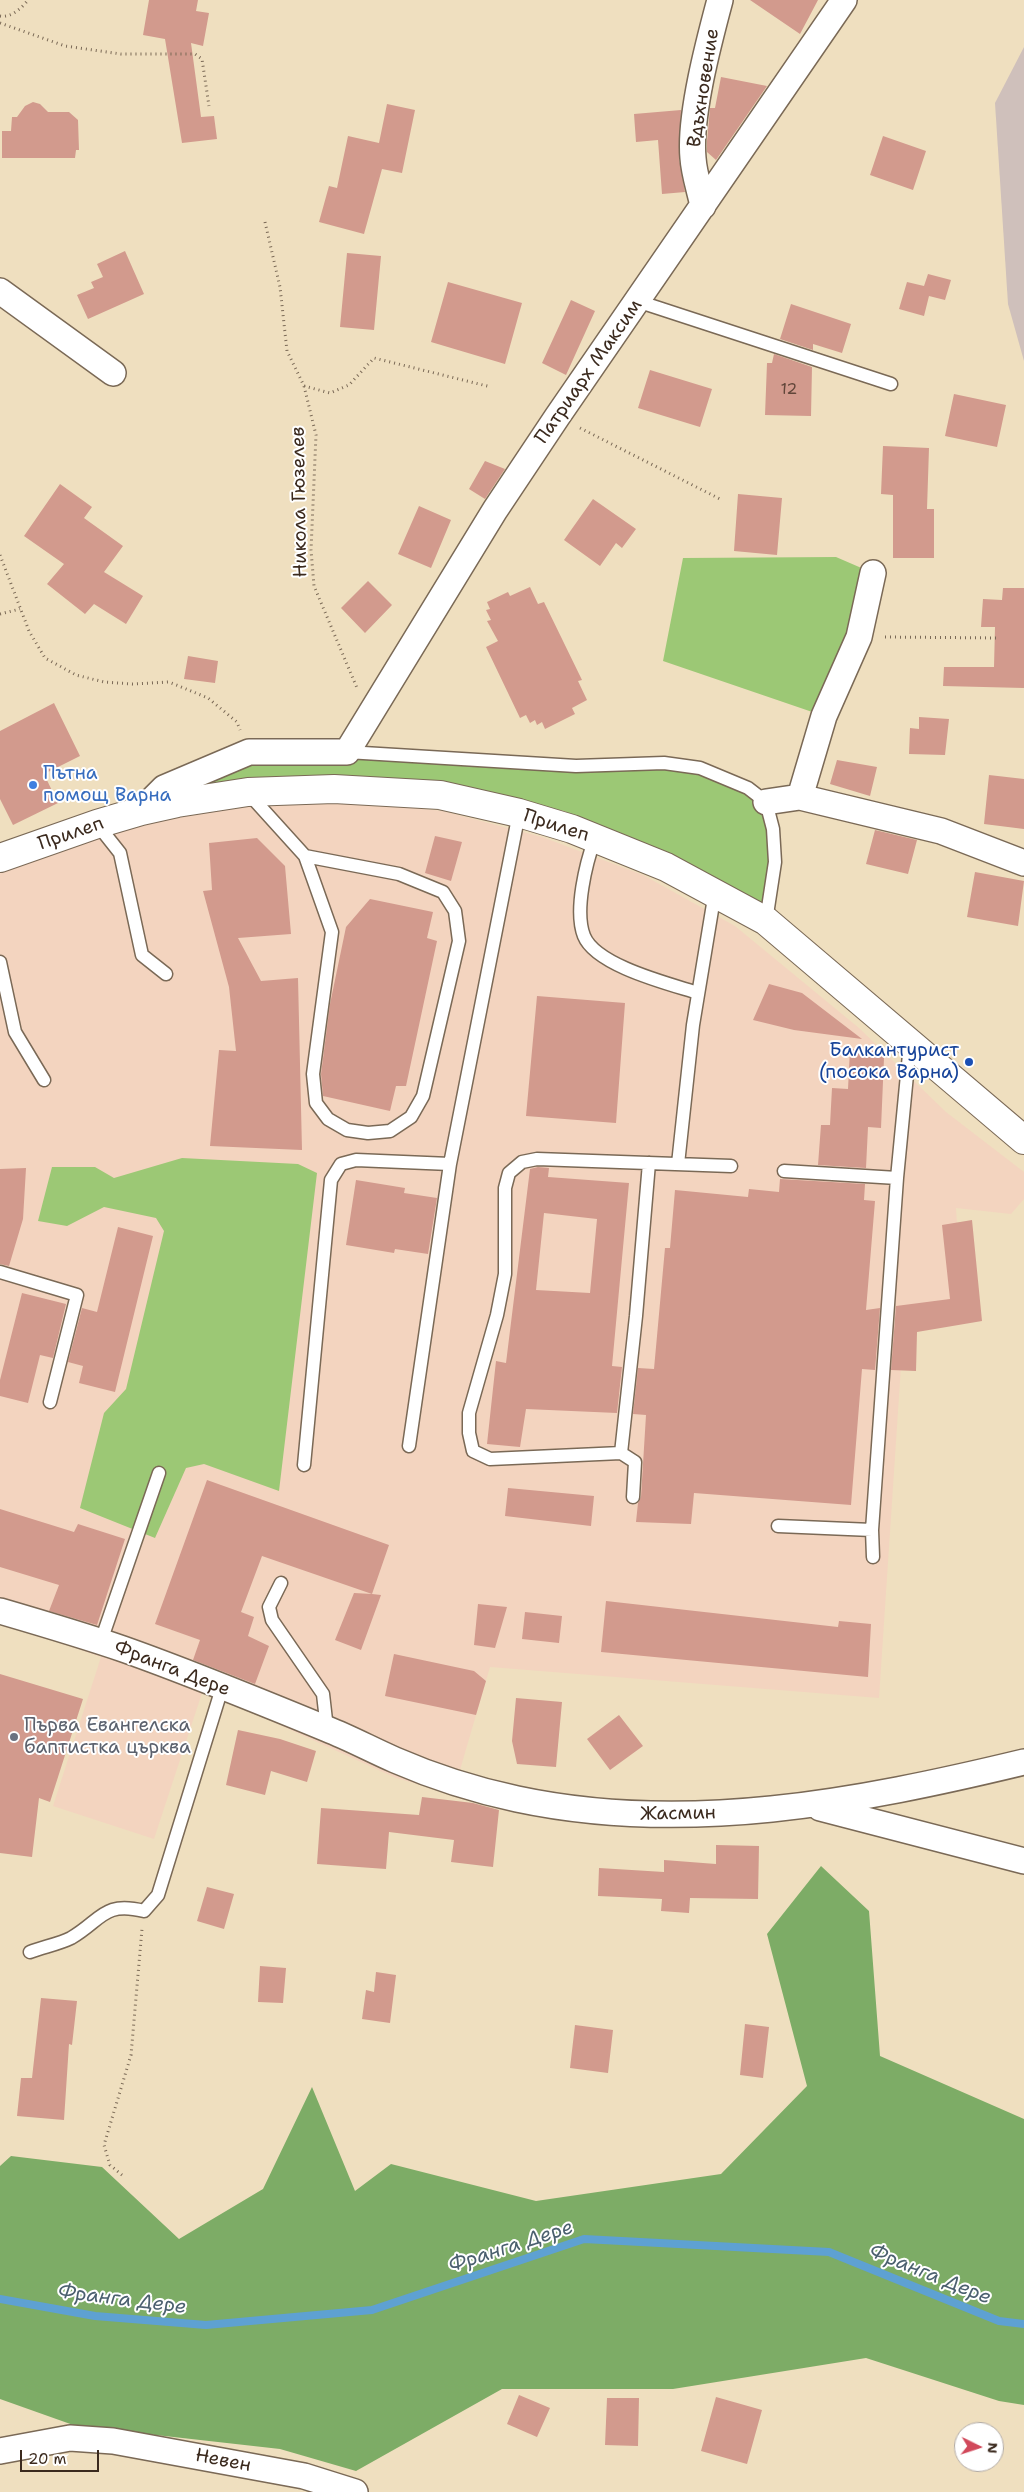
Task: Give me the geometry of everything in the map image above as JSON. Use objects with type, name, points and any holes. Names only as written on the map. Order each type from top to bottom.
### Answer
[{"type":"street","name":"Вдъхновение","points":[[704,206],[693,157],[703,72],[720,0]]},
{"type":"street","name":"Патриарх Максим","points":[[347,752],[495,510],[844,0]]},
{"type":"street","points":[[0,291],[113,373]]},
{"type":"street","points":[[800,797],[824,716],[860,637],[873,573]]},
{"type":"street","points":[[141,811],[164,788],[181,779],[249,752],[347,752]]},
{"type":"street","name":"Прилеп","points":[[0,858],[97,824],[141,811],[177,803],[248,792],[334,788],[440,795],[519,813],[595,838],[666,867],[766,921],[1024,1140]]},
{"type":"street","points":[[766,802],[800,797],[940,831],[1024,864]]},
{"type":"street","name":"Франга Дере","points":[[0,1611],[101,1642],[334,1732]]},
{"type":"street","name":"Жасмин","points":[[334,1732],[396,1760],[457,1784],[517,1799],[581,1810],[636,1815],[715,1815],[810,1805],[923,1786],[1024,1762]]},
{"type":"street","points":[[810,1805],[1024,1861]]},
{"type":"street","name":"Невен","points":[[0,2451],[70,2438],[112,2441],[304,2476],[355,2492]]},
{"type":"lane","points":[[637,302],[891,384]]},
{"type":"lane","points":[[347,752],[576,766],[664,763],[700,768],[748,788],[766,802],[773,829],[775,862],[766,921]]},
{"type":"lane","points":[[248,792],[305,856],[332,932],[313,1074],[316,1103],[328,1119],[347,1130],[368,1133],[390,1131],[412,1117],[423,1096],[459,941],[455,911],[443,892],[398,874],[305,856]]},
{"type":"lane","points":[[409,1446],[450,1164],[519,813]]},
{"type":"lane","points":[[97,824],[120,853],[142,955],[166,974]]},
{"type":"lane","points":[[595,838],[585,869],[581,909],[584,937],[603,956],[634,973],[698,993]]},
{"type":"lane","points":[[678,1164],[698,993],[715,892]]},
{"type":"lane","points":[[0,962],[15,1032],[44,1080]]},
{"type":"lane","points":[[874,1557],[872,1530],[897,1178],[910,1043]]},
{"type":"lane","points":[[633,1497],[635,1462],[621,1453],[490,1459],[473,1451],[469,1433],[469,1413],[497,1315],[505,1274],[506,1188],[509,1173],[522,1162],[537,1159],[731,1166]]},
{"type":"lane","points":[[304,1465],[331,1180],[341,1164],[356,1160],[450,1164]]},
{"type":"lane","points":[[621,1453],[649,1163]]},
{"type":"lane","points":[[784,1171],[897,1178]]},
{"type":"lane","points":[[0,1272],[77,1295],[50,1402]]},
{"type":"lane","points":[[101,1642],[159,1473]]},
{"type":"lane","points":[[778,1526],[872,1530]]},
{"type":"lane","points":[[281,1583],[274,1593],[269,1607],[272,1620],[323,1694],[334,1732]]},
{"type":"lane","points":[[30,1952],[70,1938],[110,1909],[128,1907],[144,1911],[158,1896],[222,1688]]},
{"type":"path","points":[[0,16],[5,17],[23,7],[28,0]]},
{"type":"path","points":[[0,23],[65,46],[121,54],[195,54],[202,59],[209,106]]},
{"type":"path","name":"Никола Гюзелев","points":[[265,222],[280,287],[287,351],[304,386],[316,435],[311,550],[314,586],[368,718]]},
{"type":"path","points":[[304,386],[330,392],[349,385],[374,358],[491,387]]},
{"type":"path","points":[[557,417],[722,500]]},
{"type":"path","points":[[0,555],[29,632],[45,658],[76,675],[104,682],[132,684],[169,682],[208,698],[237,722],[249,752]]},
{"type":"path","points":[[0,614],[20,609]]},
{"type":"path","points":[[860,637],[1000,638]]},
{"type":"path","points":[[122,2175],[110,2165],[104,2145],[131,2055],[144,1911]]},
{"type":"shaded area","points":[[1024,47],[1024,361],[1008,304],[995,103]]},
{"type":"shaded area","points":[[357,802],[443,811],[542,837],[643,875],[735,926],[859,1028],[946,1112],[1024,1172],[1024,1199],[1011,1214],[956,1208],[962,1305],[904,1321],[879,1698],[490,1667],[453,1794],[396,1778],[203,1690],[154,1839],[53,1806],[101,1657],[0,1622],[0,870],[78,844],[179,815],[262,803]]},
{"type":"green space","points":[[836,557],[873,573],[824,716],[663,661],[683,558]]},
{"type":"green space","points":[[249,752],[664,763],[748,788],[773,829],[768,907],[691,867],[564,811],[519,802],[178,794]]},
{"type":"green space","points":[[182,1158],[298,1164],[317,1173],[279,1491],[204,1464],[186,1468],[155,1538],[80,1508],[104,1413],[126,1389],[164,1231],[156,1218],[104,1207],[67,1226],[38,1221],[52,1167],[95,1167],[114,1178]]},
{"type":"green space","points":[[821,1866],[869,1911],[880,2056],[1024,2119],[1024,2405],[999,2401],[866,2358],[673,2389],[502,2389],[356,2471],[280,2449],[76,2426],[0,2399],[0,2166],[11,2156],[102,2167],[179,2239],[263,2189],[312,2087],[355,2191],[391,2164],[536,2201],[721,2174],[807,2086],[767,1934]]},
{"type":"building","points":[[149,0],[198,0],[196,11],[209,13],[203,46],[191,43],[201,117],[214,116],[217,139],[182,143],[165,39],[143,35]]},
{"type":"building","points":[[750,0],[818,0],[800,34]]},
{"type":"building","points":[[721,77],[767,86],[716,160],[707,152],[707,141],[710,108],[715,108]]},
{"type":"building","points":[[33,102],[40,104],[48,112],[69,112],[78,120],[79,150],[76,150],[75,158],[2,158],[2,131],[11,131],[12,117],[17,117],[25,106]]},
{"type":"building","points":[[387,104],[415,110],[402,173],[382,169],[364,234],[319,222],[329,186],[337,188],[348,136],[379,143]]},
{"type":"building","points":[[681,110],[679,158],[685,192],[662,194],[658,140],[636,142],[634,114]]},
{"type":"building","points":[[883,136],[926,151],[913,190],[870,175]]},
{"type":"building","points":[[125,251],[144,294],[88,319],[77,295],[94,288],[91,282],[103,277],[97,264]]},
{"type":"building","points":[[347,253],[381,256],[374,330],[340,327]]},
{"type":"building","points":[[928,274],[951,280],[945,300],[929,296],[924,316],[899,309],[907,282],[924,286]]},
{"type":"building","points":[[448,282],[522,303],[505,364],[431,342]]},
{"type":"building","points":[[571,300],[595,311],[566,375],[542,363]]},
{"type":"building","points":[[791,304],[851,324],[842,353],[813,344],[813,350],[780,339]]},
{"type":"building","points":[[774,354],[812,367],[811,416],[765,415],[767,363],[772,363]]},
{"type":"building","points":[[650,370],[712,389],[700,427],[638,408]]},
{"type":"building","points":[[954,394],[1006,405],[997,447],[945,436]]},
{"type":"building","points":[[883,446],[929,448],[927,509],[934,509],[934,558],[893,558],[893,495],[881,494]]},
{"type":"building","points":[[485,461],[505,469],[485,499],[469,489]]},
{"type":"building","points":[[60,484],[92,507],[84,518],[123,546],[104,572],[143,596],[126,624],[94,604],[85,614],[47,584],[64,564],[24,536]]},
{"type":"building","points":[[738,494],[782,498],[777,555],[734,551]]},
{"type":"building","points":[[593,499],[636,529],[622,548],[616,543],[600,566],[564,540]]},
{"type":"building","points":[[419,506],[451,520],[431,568],[398,554]]},
{"type":"building","points":[[368,581],[392,605],[365,633],[341,608]]},
{"type":"building","points":[[530,587],[538,604],[544,602],[582,680],[578,681],[587,700],[572,708],[575,714],[545,729],[542,722],[537,725],[535,720],[530,723],[526,715],[520,718],[486,647],[498,641],[487,621],[491,620],[486,610],[490,609],[487,602],[508,592],[510,596]]},
{"type":"building","points":[[1003,588],[1024,588],[1024,688],[943,686],[944,667],[994,667],[995,627],[981,627],[983,599],[1002,600]]},
{"type":"building","points":[[188,656],[218,661],[215,683],[184,679]]},
{"type":"building","points":[[54,703],[80,756],[44,774],[58,803],[13,825],[0,799],[0,731]]},
{"type":"building","points":[[919,717],[949,719],[945,755],[909,754],[910,728],[919,729]]},
{"type":"building","points":[[837,760],[877,767],[870,796],[830,784]]},
{"type":"building","points":[[989,775],[1024,779],[1024,829],[984,824]]},
{"type":"building","points":[[875,830],[917,840],[908,874],[866,864]]},
{"type":"building","points":[[435,836],[462,842],[451,881],[425,873]]},
{"type":"building","points":[[257,838],[285,866],[291,934],[238,938],[261,981],[298,978],[302,1150],[210,1146],[219,1050],[236,1051],[229,987],[203,891],[212,890],[209,843]]},
{"type":"building","points":[[975,872],[1024,881],[1018,926],[967,917]]},
{"type":"building","points":[[370,899],[433,912],[427,938],[437,941],[406,1086],[396,1086],[390,1111],[323,1096],[321,1074],[330,1004],[346,927]]},
{"type":"building","points":[[769,984],[802,993],[862,1039],[794,1030],[753,1020]]},
{"type":"building","points":[[537,996],[625,1003],[616,1123],[526,1116]]},
{"type":"building","points":[[850,1049],[877,1051],[884,1058],[881,1128],[868,1127],[866,1168],[818,1165],[821,1125],[830,1125],[832,1088],[848,1089]]},
{"type":"building","points":[[538,1167],[549,1168],[548,1177],[629,1183],[612,1366],[622,1367],[617,1413],[526,1409],[520,1447],[487,1444],[496,1361],[506,1363],[530,1169]],"holes":[[[544,1213],[597,1219],[590,1293],[536,1290]]]},
{"type":"building","points":[[26,1168],[23,1219],[9,1266],[0,1264],[0,1169]]},
{"type":"building","points":[[780,1179],[865,1184],[864,1200],[875,1201],[866,1310],[880,1308],[875,1370],[862,1369],[851,1505],[694,1493],[691,1524],[636,1522],[638,1503],[641,1497],[646,1415],[633,1414],[638,1368],[654,1369],[665,1248],[670,1248],[675,1190],[748,1197],[749,1189],[779,1192]]},
{"type":"building","points":[[356,1180],[405,1188],[404,1193],[437,1198],[428,1254],[395,1249],[394,1253],[346,1245]]},
{"type":"building","points":[[972,1220],[982,1321],[917,1332],[916,1371],[891,1370],[896,1306],[950,1299],[942,1225]]},
{"type":"building","points":[[118,1227],[153,1236],[115,1392],[79,1383],[83,1366],[68,1362],[82,1308],[97,1312]]},
{"type":"building","points":[[22,1293],[66,1304],[53,1358],[40,1355],[28,1403],[0,1396],[0,1380]]},
{"type":"building","points":[[207,1480],[389,1545],[372,1594],[262,1556],[241,1612],[254,1617],[248,1636],[269,1646],[255,1684],[193,1660],[200,1640],[155,1624]]},
{"type":"building","points":[[508,1488],[594,1496],[591,1526],[505,1516]]},
{"type":"building","points":[[0,1509],[74,1532],[78,1524],[125,1539],[97,1625],[49,1611],[59,1585],[0,1567]]},
{"type":"building","points":[[354,1593],[381,1595],[361,1650],[335,1640]]},
{"type":"building","points":[[606,1601],[838,1627],[839,1621],[871,1624],[868,1677],[601,1652]]},
{"type":"building","points":[[478,1604],[507,1607],[495,1648],[474,1645]]},
{"type":"building","points":[[525,1612],[562,1616],[559,1643],[522,1639]]},
{"type":"building","points":[[394,1654],[474,1671],[486,1681],[476,1715],[385,1696]]},
{"type":"building","name":"Първа Евангелска баптистка църква","points":[[0,1674],[83,1699],[50,1802],[39,1798],[32,1857],[0,1853]]},
{"type":"building","points":[[516,1698],[562,1702],[556,1767],[517,1764],[512,1741]]},
{"type":"building","points":[[619,1715],[643,1746],[610,1770],[587,1739]]},
{"type":"building","points":[[238,1730],[280,1739],[316,1751],[307,1782],[271,1771],[265,1795],[226,1785]]},
{"type":"building","points":[[422,1797],[473,1803],[499,1810],[493,1867],[451,1862],[454,1840],[389,1832],[386,1869],[317,1864],[321,1808],[419,1815]]},
{"type":"building","points":[[716,1845],[759,1846],[758,1899],[690,1898],[689,1913],[661,1911],[662,1899],[598,1896],[599,1868],[664,1872],[664,1860],[716,1864]]},
{"type":"building","points":[[207,1887],[234,1894],[224,1929],[197,1921]]},
{"type":"building","points":[[260,1966],[286,1968],[283,2003],[258,2002]]},
{"type":"building","points":[[376,1972],[396,1975],[390,2023],[362,2019],[366,1990],[374,1992]]},
{"type":"building","points":[[41,1998],[77,2001],[72,2045],[69,2044],[64,2120],[17,2116],[21,2078],[32,2078]]},
{"type":"building","points":[[745,2024],[769,2027],[763,2078],[740,2075]]},
{"type":"building","points":[[575,2025],[613,2030],[608,2073],[570,2068]]},
{"type":"building","points":[[519,2395],[550,2408],[537,2437],[507,2424]]},
{"type":"building","points":[[716,2397],[762,2410],[747,2464],[701,2451]]},
{"type":"building","points":[[607,2398],[639,2398],[638,2446],[605,2445]]},
{"type":"waterway","name":"Франга Дере","points":[[0,2299],[95,2316],[206,2325],[372,2310],[584,2239],[829,2252],[999,2321],[1024,2324]]},
{"type":"place","name":"Пътна помощ Варна","points":[[33,785]]},
{"type":"place","name":"Балкантурист (посока Варна)","points":[[969,1062]]},
{"type":"place","name":"Първа Евангелска баптистка църква","points":[[14,1737]]}]
